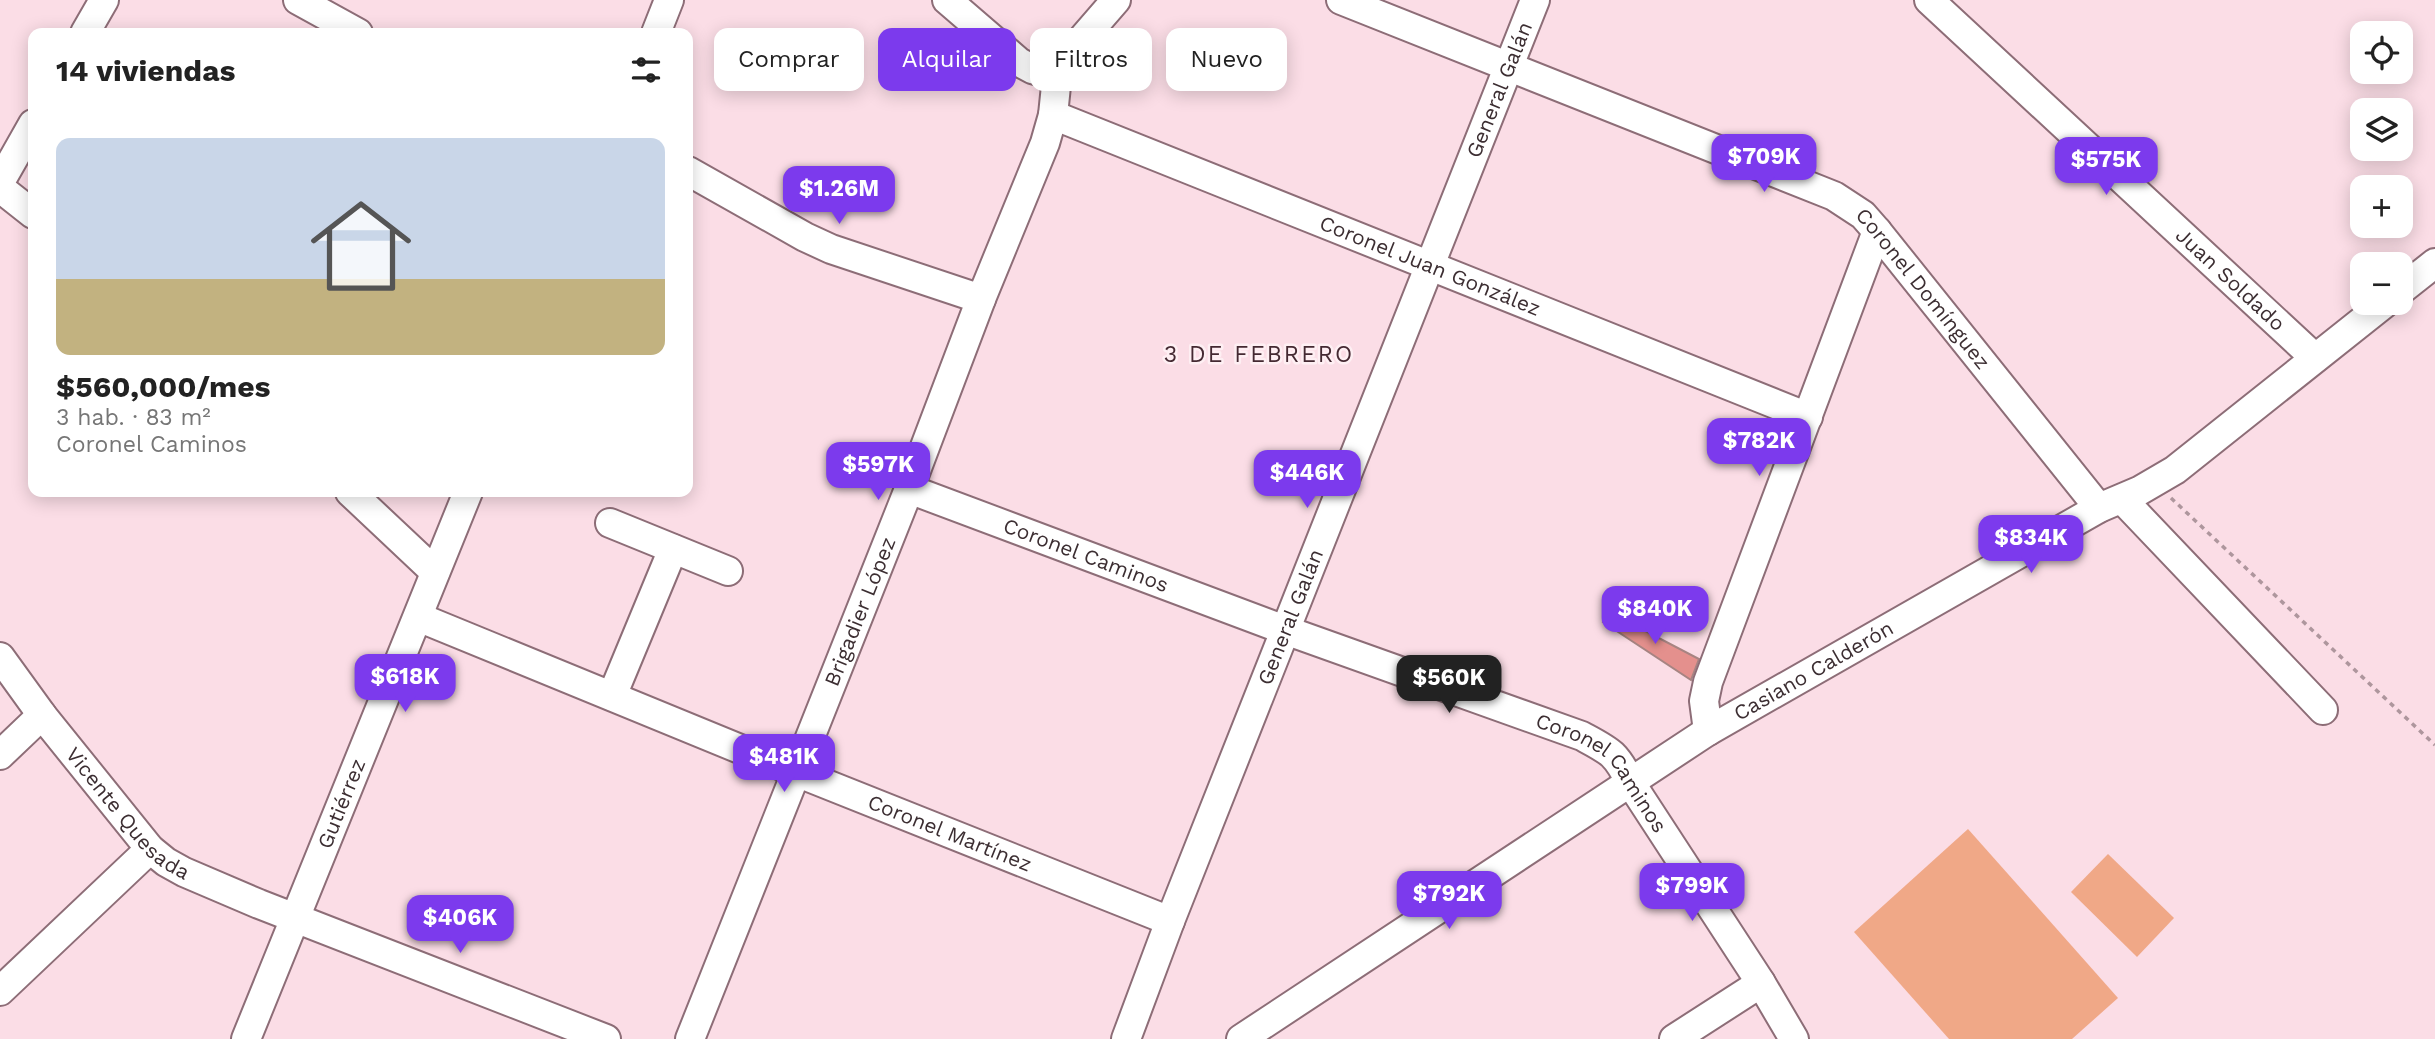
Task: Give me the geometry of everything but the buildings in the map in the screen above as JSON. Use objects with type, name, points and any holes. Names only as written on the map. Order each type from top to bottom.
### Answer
[{"type":"street","points":[[88,28],[104,0]]},
{"type":"street","points":[[298,0],[349,28]]},
{"type":"street","points":[[658,28],[669,0]]},
{"type":"street","points":[[947,0],[1030,68]]},
{"type":"street","name":"Brigadier López","points":[[1092,28],[1116,0]]},
{"type":"street","name":"Coronel Domínguez","points":[[1341,0],[1834,196],[1857,210],[2111,503],[2323,710]]},
{"type":"street","name":"General Galán","points":[[1126,1039],[1170,921],[1535,0]]},
{"type":"street","name":"Juan Soldado","points":[[1929,0],[2315,358]]},
{"type":"street","name":"Brigadier López","points":[[690,1039],[1045,143],[1053,115],[1055,91]]},
{"type":"street","name":"Coronel Juan González","points":[[1053,115],[1808,417]]},
{"type":"street","points":[[0,182],[28,133]]},
{"type":"street","points":[[693,174],[831,249],[981,299]]},
{"type":"street","points":[[0,188],[28,210]]},
{"type":"street","points":[[1708,730],[1704,701],[1708,682],[1877,231]]},
{"type":"street","points":[[2413,280],[2435,263]]},
{"type":"street","name":"Casiano Calderón","points":[[1241,1039],[1708,730],[2111,503],[2175,470],[2370,315]]},
{"type":"street","name":"Coronel Caminos","points":[[909,489],[1285,630],[1582,736],[1610,751],[1620,762],[1630,782],[1761,983],[1794,1039]]},
{"type":"street","points":[[355,497],[435,572]]},
{"type":"street","name":"Gutiérrez","points":[[246,1039],[466,497]]},
{"type":"street","points":[[610,523],[728,571]]},
{"type":"street","points":[[612,696],[673,549]]},
{"type":"street","name":"Coronel Martínez","points":[[418,617],[1170,921]]},
{"type":"street","name":"Vicente Quesada","points":[[0,657],[42,715],[150,849],[184,872],[259,904],[606,1039]]},
{"type":"street","points":[[0,755],[42,715]]},
{"type":"street","points":[[0,991],[150,849]]},
{"type":"street","points":[[1674,1039],[1761,983]]},
{"type":"path","points":[[2155,482],[2435,746]]},
{"type":"shaded area","points":[[1968,829],[2118,998],[2072,1039],[1949,1039],[1854,932]]},
{"type":"shaded area","points":[[2108,854],[2174,918],[2137,957],[2071,892]]},
{"type":"district","name":"3 DE FEBRERO","points":[[1259,354]]}]
